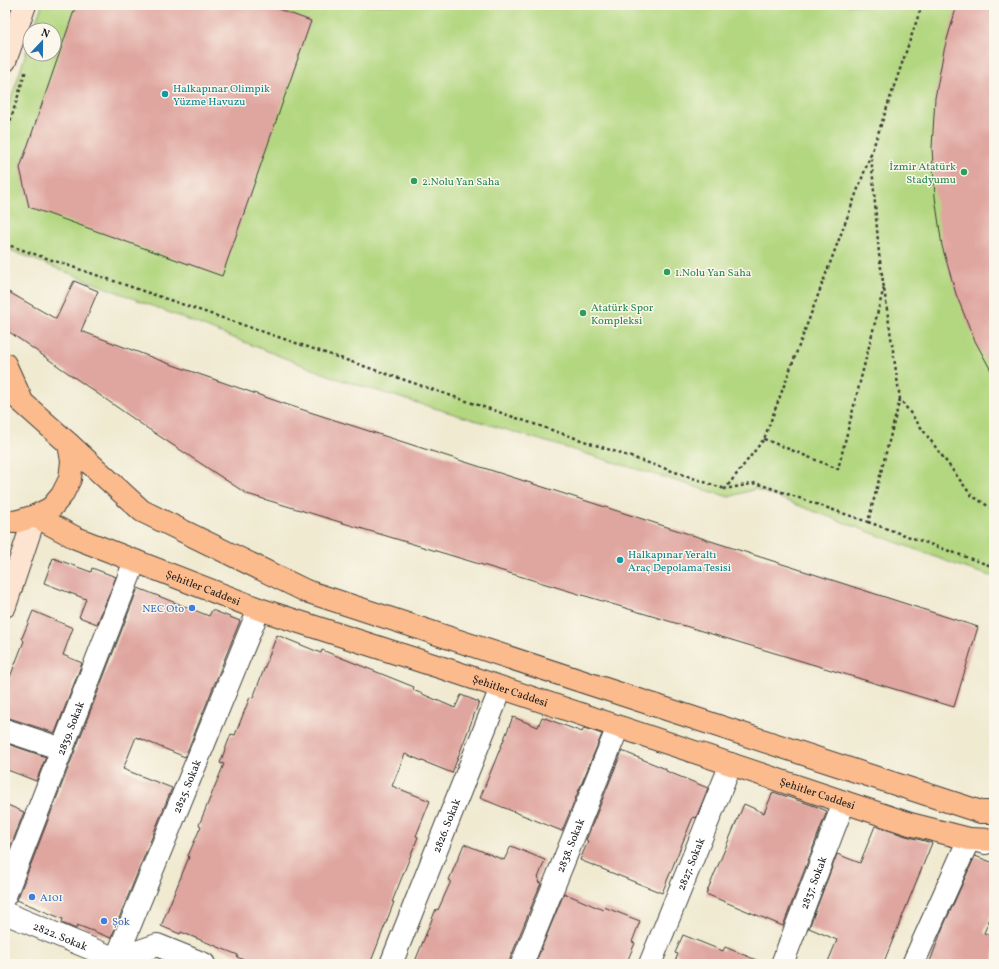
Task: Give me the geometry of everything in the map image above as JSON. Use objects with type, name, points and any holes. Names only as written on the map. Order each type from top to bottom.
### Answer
[{"type":"main road","points":[[5,61],[24,5]]},
{"type":"main road","points":[[5,364],[14,402]]},
{"type":"main road","points":[[5,387],[14,402],[69,444],[142,511],[306,590],[981,812],[994,812]]},
{"type":"main road","points":[[5,521],[15,522],[35,516],[51,508],[62,495],[70,479],[72,461],[69,444]]},
{"type":"main road","points":[[5,606],[35,516]]},
{"type":"main road","name":"Şehitler Caddesi","points":[[35,516],[76,538],[259,609],[910,824],[969,839],[994,840]]},
{"type":"street","name":"2839. Sokak","points":[[5,896],[135,561]]},
{"type":"street","name":"2825. Sokak","points":[[115,962],[259,609]]},
{"type":"street","name":"2826. Sokak","points":[[391,964],[501,688]]},
{"type":"street","name":"2838. Sokak","points":[[522,964],[618,727]]},
{"type":"street","points":[[5,730],[62,749]]},
{"type":"street","name":"2827. Sokak","points":[[650,964],[731,764]]},
{"type":"street","name":"2837. Sokak","points":[[782,964],[844,802]]},
{"type":"street","points":[[913,964],[969,839],[994,844]]},
{"type":"street","name":"2822. Sokak","points":[[5,913],[115,962]]},
{"type":"street","points":[[115,962],[157,945],[204,964]]},
{"type":"path","points":[[725,489],[764,439],[871,154],[922,5]]},
{"type":"path","points":[[5,138],[26,69]]},
{"type":"path","points":[[868,522],[900,399],[879,254],[871,154]]},
{"type":"path","points":[[5,244],[725,489],[756,483],[994,567]]},
{"type":"path","points":[[764,439],[838,469],[884,286]]},
{"type":"path","points":[[900,399],[972,495],[994,510]]},
{"type":"green space","name":"Atatürk Spor Kompleksi","points":[[42,5],[994,5],[994,577],[962,567],[755,489],[729,497],[338,379],[5,248],[5,118],[23,62],[62,62],[62,22],[36,22]]},
{"type":"building","name":"Halkapınar Olimpik Yüzme Havuzu","points":[[76,5],[267,5],[311,21],[222,276],[29,207],[20,168],[56,62],[62,62],[62,46]]},
{"type":"building","name":"İzmir Atatürk Stadyumu","points":[[957,5],[994,5],[994,376],[974,339],[956,294],[942,246],[935,197],[932,148],[935,98],[944,50]]},
{"type":"building","name":"Halkapınar Yeraltı Araç Depolama Tesisi","points":[[74,281],[98,291],[81,331],[288,405],[978,627],[954,707],[247,494],[144,426],[5,329],[5,290],[56,319]]},
{"type":"building","points":[[53,558],[91,572],[92,568],[116,577],[97,624],[79,617],[86,599],[44,583]]},
{"type":"building","points":[[138,588],[209,616],[212,610],[240,621],[185,757],[136,737],[123,769],[172,788],[111,938],[77,925],[76,929],[62,923],[63,919],[17,900]]},
{"type":"building","points":[[33,611],[73,628],[63,655],[82,663],[55,733],[5,718],[5,690],[24,641],[22,638]]},
{"type":"building","points":[[277,635],[321,653],[322,650],[414,687],[413,690],[455,708],[461,695],[479,702],[452,773],[405,754],[392,786],[430,801],[370,964],[253,964],[237,957],[238,955],[181,932],[180,934],[161,926],[224,764],[220,763],[231,734],[235,735],[250,697],[253,698]]},
{"type":"building","points":[[513,717],[538,727],[542,717],[582,732],[584,728],[602,734],[562,831],[480,798]]},
{"type":"building","points":[[5,743],[46,757],[36,781],[5,769]]},
{"type":"building","points":[[622,751],[708,788],[696,818],[693,817],[662,893],[580,860],[588,841],[586,840]]},
{"type":"building","points":[[773,792],[827,811],[783,926],[706,894],[744,804],[764,813]]},
{"type":"building","points":[[5,804],[24,812],[5,861]]},
{"type":"building","points":[[875,826],[932,843],[883,964],[827,964],[837,940],[809,928],[837,854],[860,863]]},
{"type":"building","points":[[464,844],[504,860],[511,846],[545,860],[538,878],[538,882],[541,883],[510,959],[510,964],[414,964],[436,909],[438,910],[451,881],[449,880]]},
{"type":"building","points":[[975,856],[994,863],[994,908],[984,933],[994,936],[994,964],[929,964],[943,927]]},
{"type":"building","points":[[564,893],[603,910],[604,907],[640,921],[632,942],[635,943],[626,964],[535,964]]},
{"type":"building","points":[[683,935],[723,951],[725,947],[766,964],[674,964],[678,954],[675,953]]},
{"type":"place","name":"Halkapınar Olimpik Yüzme Havuzu","points":[[165,94]]},
{"type":"place","name":"İzmir Atatürk Stadyumu","points":[[964,172]]},
{"type":"place","name":"2.Nolu Yan Saha","points":[[414,181]]},
{"type":"place","name":"1.Nolu Yan Saha","points":[[667,272]]},
{"type":"place","name":"Atatürk Spor Kompleksi","points":[[583,313]]},
{"type":"place","name":"Halkapınar Yeraltı Araç Depolama Tesisi","points":[[620,560]]},
{"type":"place","name":"NEC Oto","points":[[192,608]]},
{"type":"place","name":"A101","points":[[32,897]]},
{"type":"place","name":"Şok","points":[[104,921]]}]
